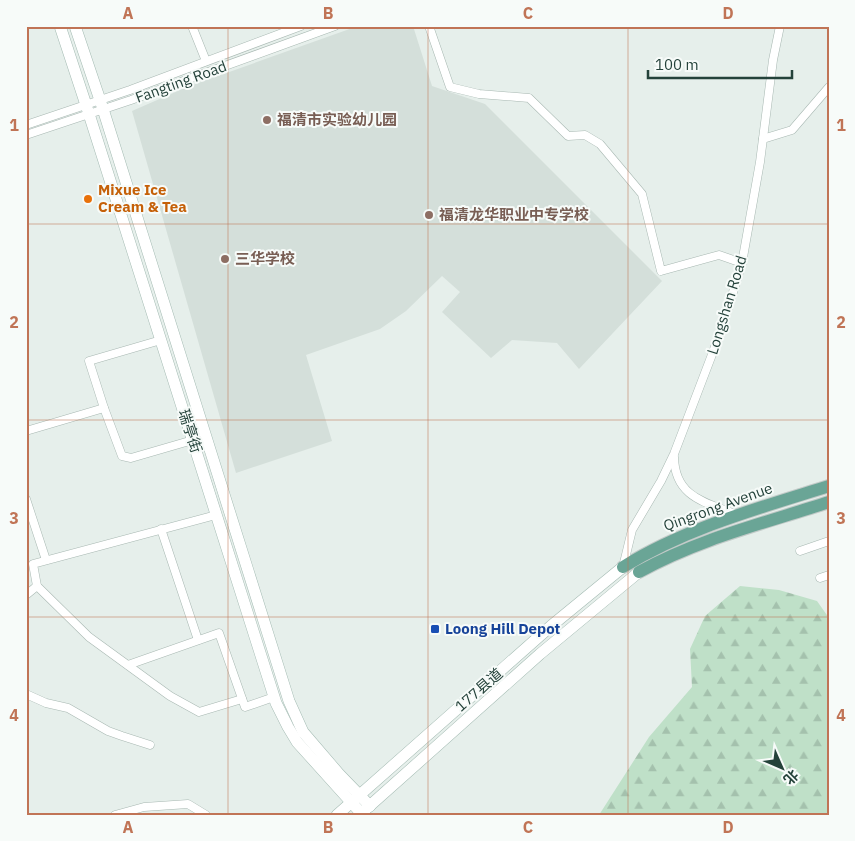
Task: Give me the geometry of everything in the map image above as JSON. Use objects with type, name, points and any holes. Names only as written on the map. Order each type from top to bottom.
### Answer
[{"type":"main road","name":"瑞亭街","points":[[60,26],[274,697],[297,742],[355,799]]},
{"type":"main road","name":"瑞亭街","points":[[75,26],[102,104],[289,702],[303,732],[364,811]]},
{"type":"main road","name":"Qingrong Avenue","points":[[623,567],[667,543],[706,526],[829,486]]},
{"type":"main road","name":"Qingrong Avenue","points":[[639,572],[679,552],[708,541],[829,502]]},
{"type":"main road","name":"177县道","points":[[337,815],[551,626],[623,567]]},
{"type":"main road","name":"177县道","points":[[364,811],[540,654],[639,572]]},
{"type":"street","points":[[192,26],[206,61]]},
{"type":"street","name":"Fangting Road","points":[[102,104],[206,61],[302,26]]},
{"type":"street","name":"Fangting Road","points":[[26,135],[102,104],[335,26]]},
{"type":"street","points":[[429,26],[450,87],[479,94],[529,98],[568,136],[585,135],[600,144],[642,194],[661,271],[719,255],[742,263]]},
{"type":"street","name":"Longshan Road","points":[[623,567],[632,530],[661,481],[674,454],[721,331],[742,263],[763,139],[773,60],[780,26]]},
{"type":"street","points":[[763,139],[792,130],[829,87]]},
{"type":"street","name":"Fangting Road","points":[[26,125],[88,109]]},
{"type":"street","points":[[161,340],[89,361],[104,408],[122,456],[130,458],[193,440]]},
{"type":"street","points":[[26,431],[104,408]]},
{"type":"street","points":[[674,454],[674,468],[678,480],[685,491],[694,497],[739,516]]},
{"type":"street","points":[[26,499],[46,560]]},
{"type":"street","points":[[216,515],[33,564],[37,586],[89,637],[170,696],[199,712],[242,698]]},
{"type":"street","points":[[161,530],[198,640]]},
{"type":"street","points":[[800,551],[829,541]]},
{"type":"street","points":[[820,578],[829,575]]},
{"type":"street","points":[[26,595],[37,586]]},
{"type":"street","points":[[128,665],[219,633],[245,707],[274,697]]},
{"type":"street","points":[[26,694],[46,703],[68,708],[108,731],[150,745]]},
{"type":"street","points":[[115,815],[144,807],[188,804],[206,815]]},
{"type":"shaded area","points":[[358,26],[413,26],[432,86],[485,104],[662,281],[579,369],[557,343],[512,340],[491,358],[442,312],[460,292],[442,276],[406,311],[380,329],[306,355],[332,441],[236,473],[132,111],[187,87]]},
{"type":"green space","points":[[740,586],[779,590],[817,601],[829,618],[829,815],[599,815],[649,737],[692,687],[690,649],[705,616]]},
{"type":"place","name":"福清市实验幼儿园","points":[[267,120]]},
{"type":"place","name":"Mixue Ice Cream & Tea","points":[[88,199]]},
{"type":"place","name":"福清龙华职业中专学校","points":[[429,215]]},
{"type":"place","name":"三华学校","points":[[225,259]]},
{"type":"place","name":"Loong Hill Depot","points":[[435,629]]}]
